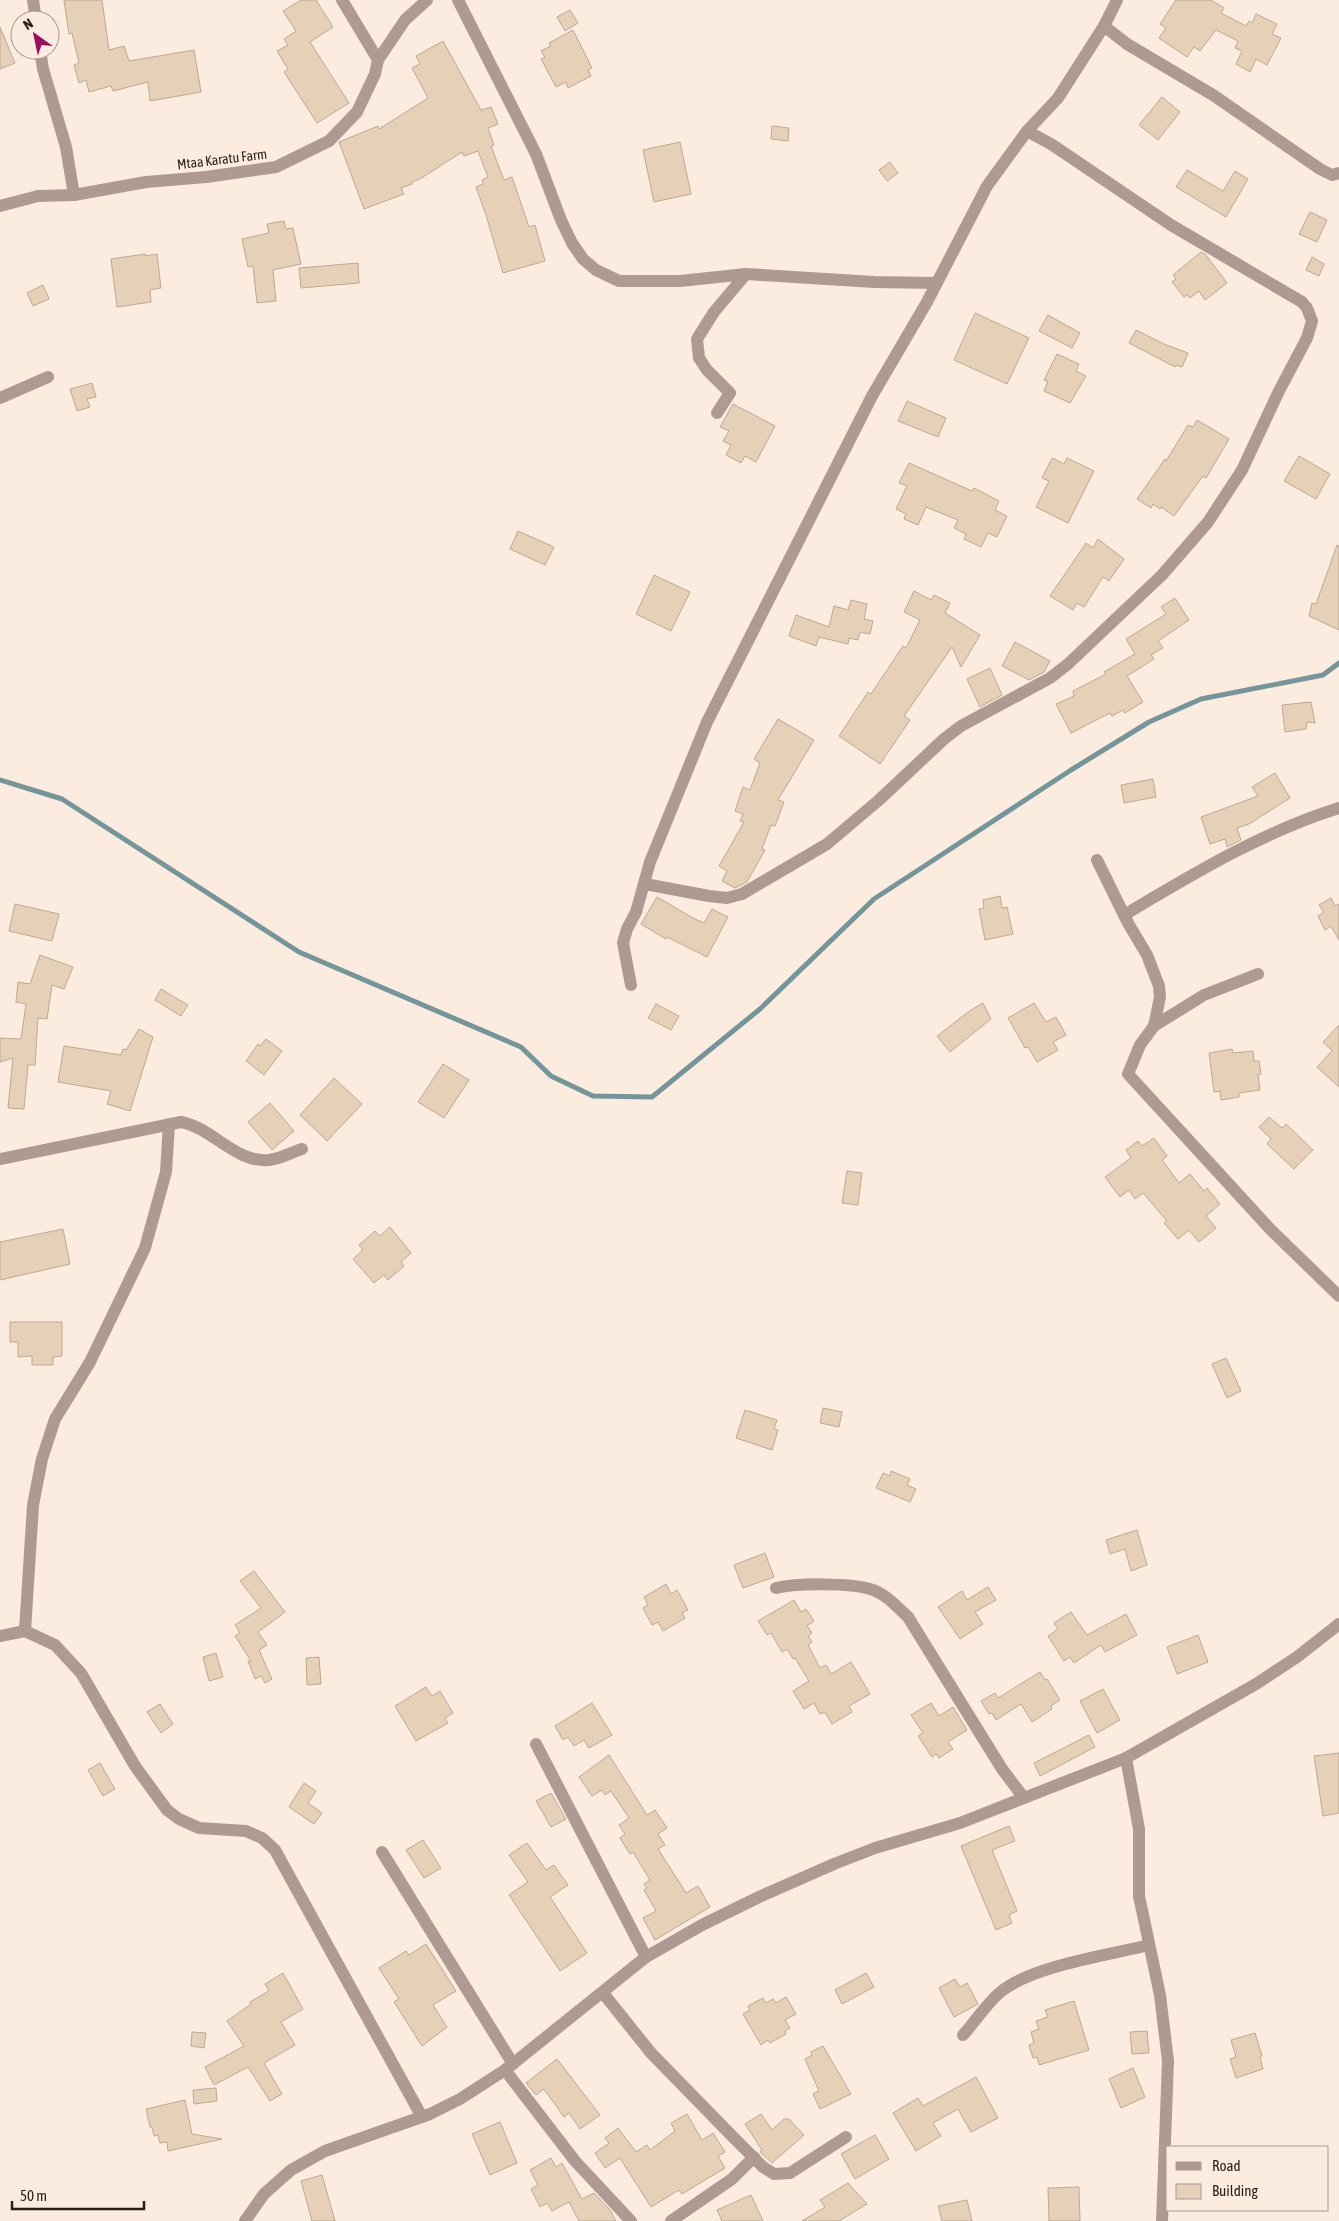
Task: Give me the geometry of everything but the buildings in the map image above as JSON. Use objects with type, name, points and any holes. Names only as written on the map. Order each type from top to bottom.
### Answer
[{"type":"street","points":[[342,0],[378,60]]},
{"type":"street","name":"Mtaa Karatu Farm","points":[[0,206],[38,196],[74,195],[146,182],[206,177],[276,167],[329,141],[357,112],[375,74],[378,60],[405,20],[427,0]]},
{"type":"street","points":[[458,0],[532,145],[572,243],[584,259],[596,270],[619,281],[680,281],[746,274],[874,282],[936,283]]},
{"type":"street","points":[[631,985],[623,943],[627,929],[636,912],[650,862],[707,722],[872,396],[936,283],[987,186],[1027,131],[1058,98],[1104,26],[1117,0]]},
{"type":"street","points":[[1104,26],[1127,44],[1213,96],[1320,169],[1332,175],[1339,173]]},
{"type":"street","points":[[42,60],[66,147],[74,195]]},
{"type":"street","points":[[645,884],[727,898],[742,894],[828,844],[873,806],[950,735],[981,715],[1025,693],[1068,664],[1162,575],[1208,522],[1242,470],[1279,391],[1307,338],[1312,322],[1307,308],[1302,302],[1171,225],[1051,144],[1027,131]]},
{"type":"street","points":[[717,413],[730,393],[707,370],[699,358],[697,340],[714,312],[746,274]]},
{"type":"street","points":[[0,398],[48,377]]},
{"type":"street","points":[[1124,916],[1257,840],[1314,816],[1339,808]]},
{"type":"street","points":[[1097,860],[1124,916],[1158,978],[1160,998],[1154,1026]]},
{"type":"street","points":[[1258,974],[1204,995],[1154,1026],[1140,1045],[1128,1074],[1270,1229],[1339,1296]]},
{"type":"street","points":[[0,1159],[181,1122],[194,1124],[246,1158],[270,1160],[302,1149]]},
{"type":"street","points":[[24,1631],[33,1505],[42,1459],[54,1419],[90,1362],[145,1248],[166,1172],[169,1124]]},
{"type":"street","points":[[776,1588],[793,1584],[870,1589],[886,1597],[908,1617],[1002,1769],[1024,1798]]},
{"type":"street","points":[[245,2221],[264,2194],[300,2166],[324,2151],[422,2117],[460,2099],[509,2067],[646,1957],[702,1925],[760,1896],[834,1864],[875,1848],[960,1823],[1126,1758],[1256,1684],[1297,1657],[1339,1624]]},
{"type":"street","points":[[0,1636],[24,1631],[55,1645],[81,1673],[134,1766],[168,1810],[179,1819],[199,1828],[246,1831],[262,1838],[275,1850],[422,2117]]},
{"type":"street","points":[[536,1744],[646,1957]]},
{"type":"street","points":[[1126,1758],[1139,1829],[1140,1896],[1160,1995],[1168,2061],[1162,2221]]},
{"type":"street","points":[[382,1852],[509,2067],[574,2161],[631,2221]]},
{"type":"street","points":[[963,2036],[1002,1990],[1020,1980],[1043,1970],[1149,1945]]},
{"type":"street","points":[[603,1993],[651,2053],[754,2157],[774,2174],[790,2173],[846,2137]]},
{"type":"street","points":[[671,2221],[732,2179],[754,2157]]},
{"type":"waterway","points":[[0,780],[62,799],[299,952],[521,1047],[551,1076],[593,1096],[652,1097],[760,1009],[874,899],[1071,770],[1149,722],[1201,699],[1323,675],[1339,663]]}]
